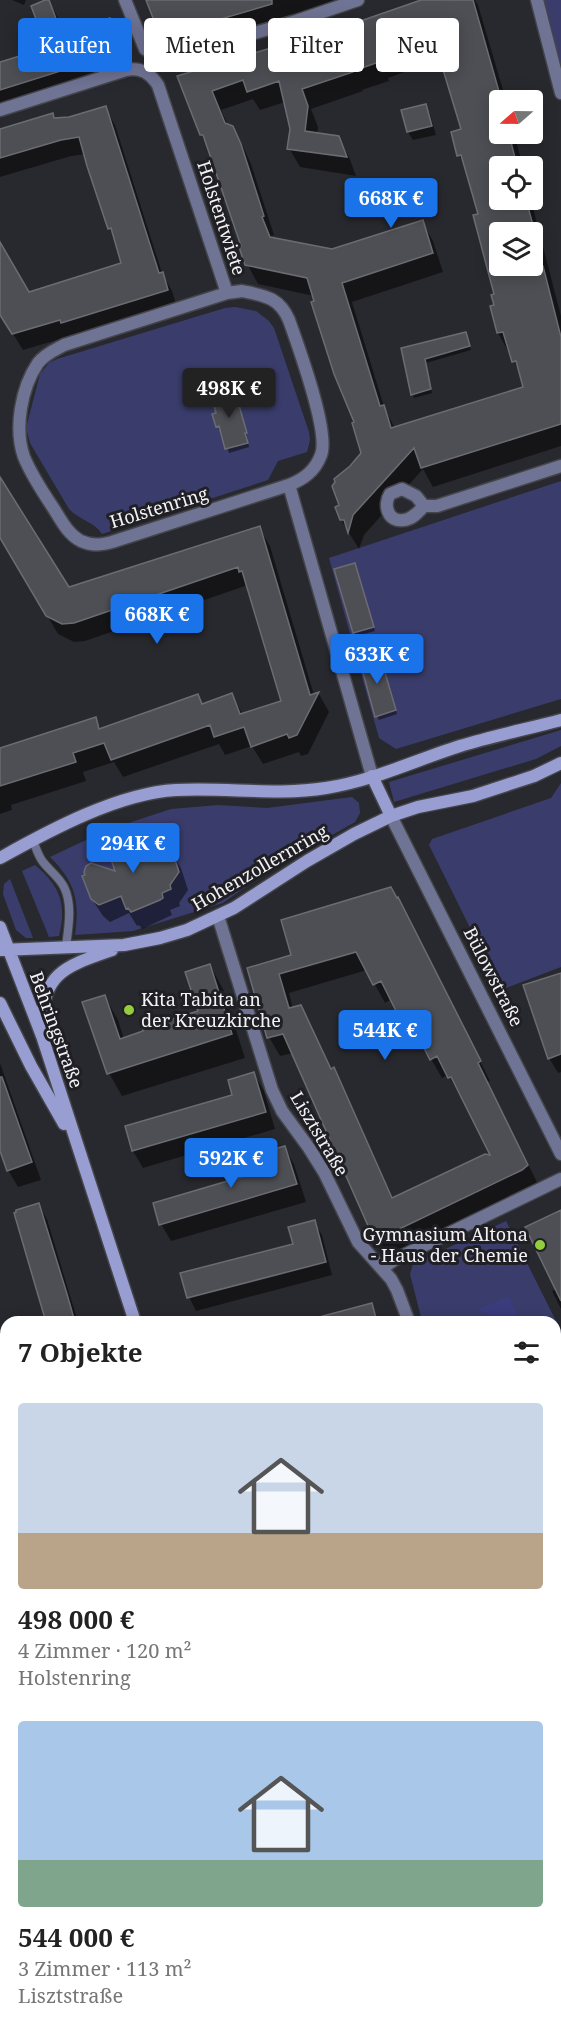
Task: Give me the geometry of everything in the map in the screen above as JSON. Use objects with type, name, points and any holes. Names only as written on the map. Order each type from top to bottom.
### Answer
[{"type":"main road","points":[[0,858],[94,811],[142,795],[174,790],[278,791],[326,788],[372,776],[461,746],[561,720]]},
{"type":"main road","name":"Hohenzollernring","points":[[4,950],[124,945],[187,930],[234,908],[307,861],[391,816],[418,807],[473,796],[534,776],[561,763]]},
{"type":"main road","points":[[372,776],[391,816]]},
{"type":"main road","name":"Behringstraße","points":[[0,927],[4,950],[42,1036],[133,1316]]},
{"type":"main road","points":[[42,1036],[43,1002],[58,974],[71,965],[124,945]]},
{"type":"main road","name":"Behringstraße","points":[[0,1003],[31,1066],[77,1146]]},
{"type":"street","points":[[125,0],[142,44],[150,52],[161,57],[177,56],[358,0]]},
{"type":"street","points":[[537,0],[561,93]]},
{"type":"street","name":"Holstentwiete","points":[[0,110],[126,70],[142,71],[153,77],[158,85],[227,293],[242,291],[276,301],[284,308],[290,320],[322,427],[323,439],[322,453],[316,465],[304,478],[289,486]]},
{"type":"street","name":"Holstenring","points":[[227,293],[64,345],[49,352],[39,362],[27,389],[20,427],[24,456],[47,498],[70,532],[83,542],[98,546],[289,486]]},
{"type":"street","points":[[424,506],[437,506],[561,466]]},
{"type":"street","points":[[289,486],[372,776]]},
{"type":"street","name":"Bülowstraße","points":[[391,816],[561,1154]]},
{"type":"street","name":"Lisztstraße","points":[[218,916],[272,1090],[282,1111],[324,1172],[358,1242],[382,1268],[397,1290],[407,1316]]},
{"type":"street","points":[[382,1268],[394,1260],[561,1179]]},
{"type":"lane","points":[[33,841],[41,861],[64,886],[68,897],[66,948]]},
{"type":"shaded area","points":[[543,0],[561,0],[561,70]]},
{"type":"shaded area","points":[[235,307],[256,311],[274,328],[309,432],[307,452],[278,461],[268,480],[102,534],[69,509],[30,443],[26,428],[40,374],[49,363],[57,359],[225,308]]},
{"type":"shaded area","points":[[561,481],[561,699],[396,749],[379,738],[329,558]]},
{"type":"shaded area","points":[[561,730],[561,746],[536,759],[394,802],[389,782]]},
{"type":"shaded area","points":[[561,783],[561,967],[501,990],[429,845],[432,839],[551,798]]},
{"type":"shaded area","points":[[352,797],[359,803],[360,813],[355,822],[265,873],[223,903],[133,931],[75,935],[77,912],[74,892],[65,875],[50,857],[107,830],[171,809],[218,805],[267,808]]},
{"type":"shaded area","points":[[35,865],[50,880],[59,896],[62,914],[59,936],[49,937],[22,871]]},
{"type":"shaded area","points":[[10,879],[33,938],[26,938],[16,930],[3,894],[4,884]]},
{"type":"shaded area","points":[[506,1221],[554,1316],[421,1316],[410,1274],[413,1264]]},
{"type":"shaded area","points":[[509,1296],[518,1316],[494,1316],[477,1310]]},
{"type":"building","points":[[49,0],[56,18],[36,18],[31,6]]},
{"type":"building","points":[[146,0],[272,0],[272,4],[224,18],[153,18]]},
{"type":"building","points":[[421,0],[473,0],[499,90],[489,90],[489,144],[512,144],[514,156],[489,156],[489,210],[529,210],[532,222],[489,222],[489,275],[473,215],[478,214],[461,155],[457,156],[451,132],[461,129],[444,72],[459,72],[459,18],[376,18],[376,63],[364,67],[364,20]]},
{"type":"building","points":[[268,49],[268,72],[353,72],[302,89],[308,106],[305,131],[339,136],[347,157],[287,149],[290,129],[279,81],[247,92],[243,80],[212,91],[225,123],[233,126],[241,144],[270,237],[332,249],[423,220],[433,253],[342,283],[380,406],[384,405],[391,428],[523,387],[516,361],[512,362],[503,332],[497,333],[490,306],[494,305],[491,295],[494,294],[489,276],[543,276],[543,266],[561,337],[561,424],[421,468],[414,448],[353,515],[348,533],[344,520],[340,520],[335,507],[339,505],[332,486],[334,479],[361,453],[352,423],[354,422],[334,374],[311,302],[314,301],[307,278],[245,265],[239,247],[241,246],[203,135],[200,135],[177,76],[190,72],[256,72],[256,52]]},
{"type":"building","points":[[18,56],[18,72],[57,72],[0,90],[0,62]]},
{"type":"building","points":[[426,104],[432,126],[407,132],[401,110]]},
{"type":"building","points":[[106,106],[159,273],[163,272],[168,290],[61,323],[60,320],[12,334],[0,315],[0,242],[29,292],[121,263],[79,137],[0,158],[0,129],[53,113],[54,118],[69,117]]},
{"type":"building","points":[[466,332],[470,346],[425,359],[431,389],[411,395],[401,348]]},
{"type":"building","points":[[234,388],[248,443],[225,449],[219,426],[216,427],[212,414],[216,413],[211,394]]},
{"type":"building","points":[[0,477],[69,587],[260,526],[310,695],[319,692],[297,735],[289,738],[287,734],[251,747],[244,727],[214,737],[210,725],[111,760],[104,743],[73,753],[76,762],[0,786],[0,748],[96,717],[99,729],[198,694],[202,704],[232,693],[240,714],[281,701],[242,571],[239,572],[238,567],[74,623],[62,624],[46,616],[0,538]]},
{"type":"building","points":[[355,563],[374,627],[353,633],[334,569]]},
{"type":"building","points":[[379,652],[396,710],[375,717],[359,658]]},
{"type":"building","points":[[139,834],[145,840],[154,837],[156,842],[160,843],[159,855],[172,850],[179,872],[170,885],[171,889],[162,893],[163,898],[160,900],[131,912],[128,908],[126,909],[121,896],[99,905],[91,899],[82,876],[85,875],[86,866],[91,863],[115,871],[107,848]]},
{"type":"building","points":[[391,887],[481,1061],[478,1063],[528,1165],[522,1170],[389,1234],[387,1230],[373,1237],[283,1034],[267,1038],[247,968],[291,955],[281,920]],"holes":[[[356,952],[373,985],[381,981],[403,1025],[418,1017],[430,1040],[422,1044],[430,1060],[437,1056],[448,1078],[451,1077],[490,1155],[485,1154],[392,1198],[334,1067],[331,1069],[301,1005],[289,1008],[279,974]]]},
{"type":"building","points":[[210,964],[232,1034],[107,1074],[82,1002],[105,995],[120,1039],[143,1031],[143,1028],[198,1011],[185,972]]},
{"type":"building","points":[[561,973],[561,1054],[548,1059],[523,985]]},
{"type":"building","points":[[254,1072],[266,1112],[132,1151],[125,1126],[232,1095],[228,1080]]},
{"type":"building","points":[[0,1077],[2,1077],[32,1162],[7,1171],[0,1151]]},
{"type":"building","points":[[285,1146],[297,1184],[159,1225],[153,1203],[265,1170],[260,1153]]},
{"type":"building","points":[[39,1203],[73,1316],[44,1316],[14,1213],[16,1210]]},
{"type":"building","points":[[561,1210],[561,1301],[525,1227]]},
{"type":"building","points":[[315,1220],[326,1262],[187,1298],[180,1273],[293,1244],[288,1227]]},
{"type":"building","points":[[372,1303],[375,1316],[323,1316]]},
{"type":"place","name":"Kita Tabita an der Kreuzkirche","points":[[129,1010]]},
{"type":"place","name":"Gymnasium Altona - Haus der Chemie","points":[[540,1245]]}]
